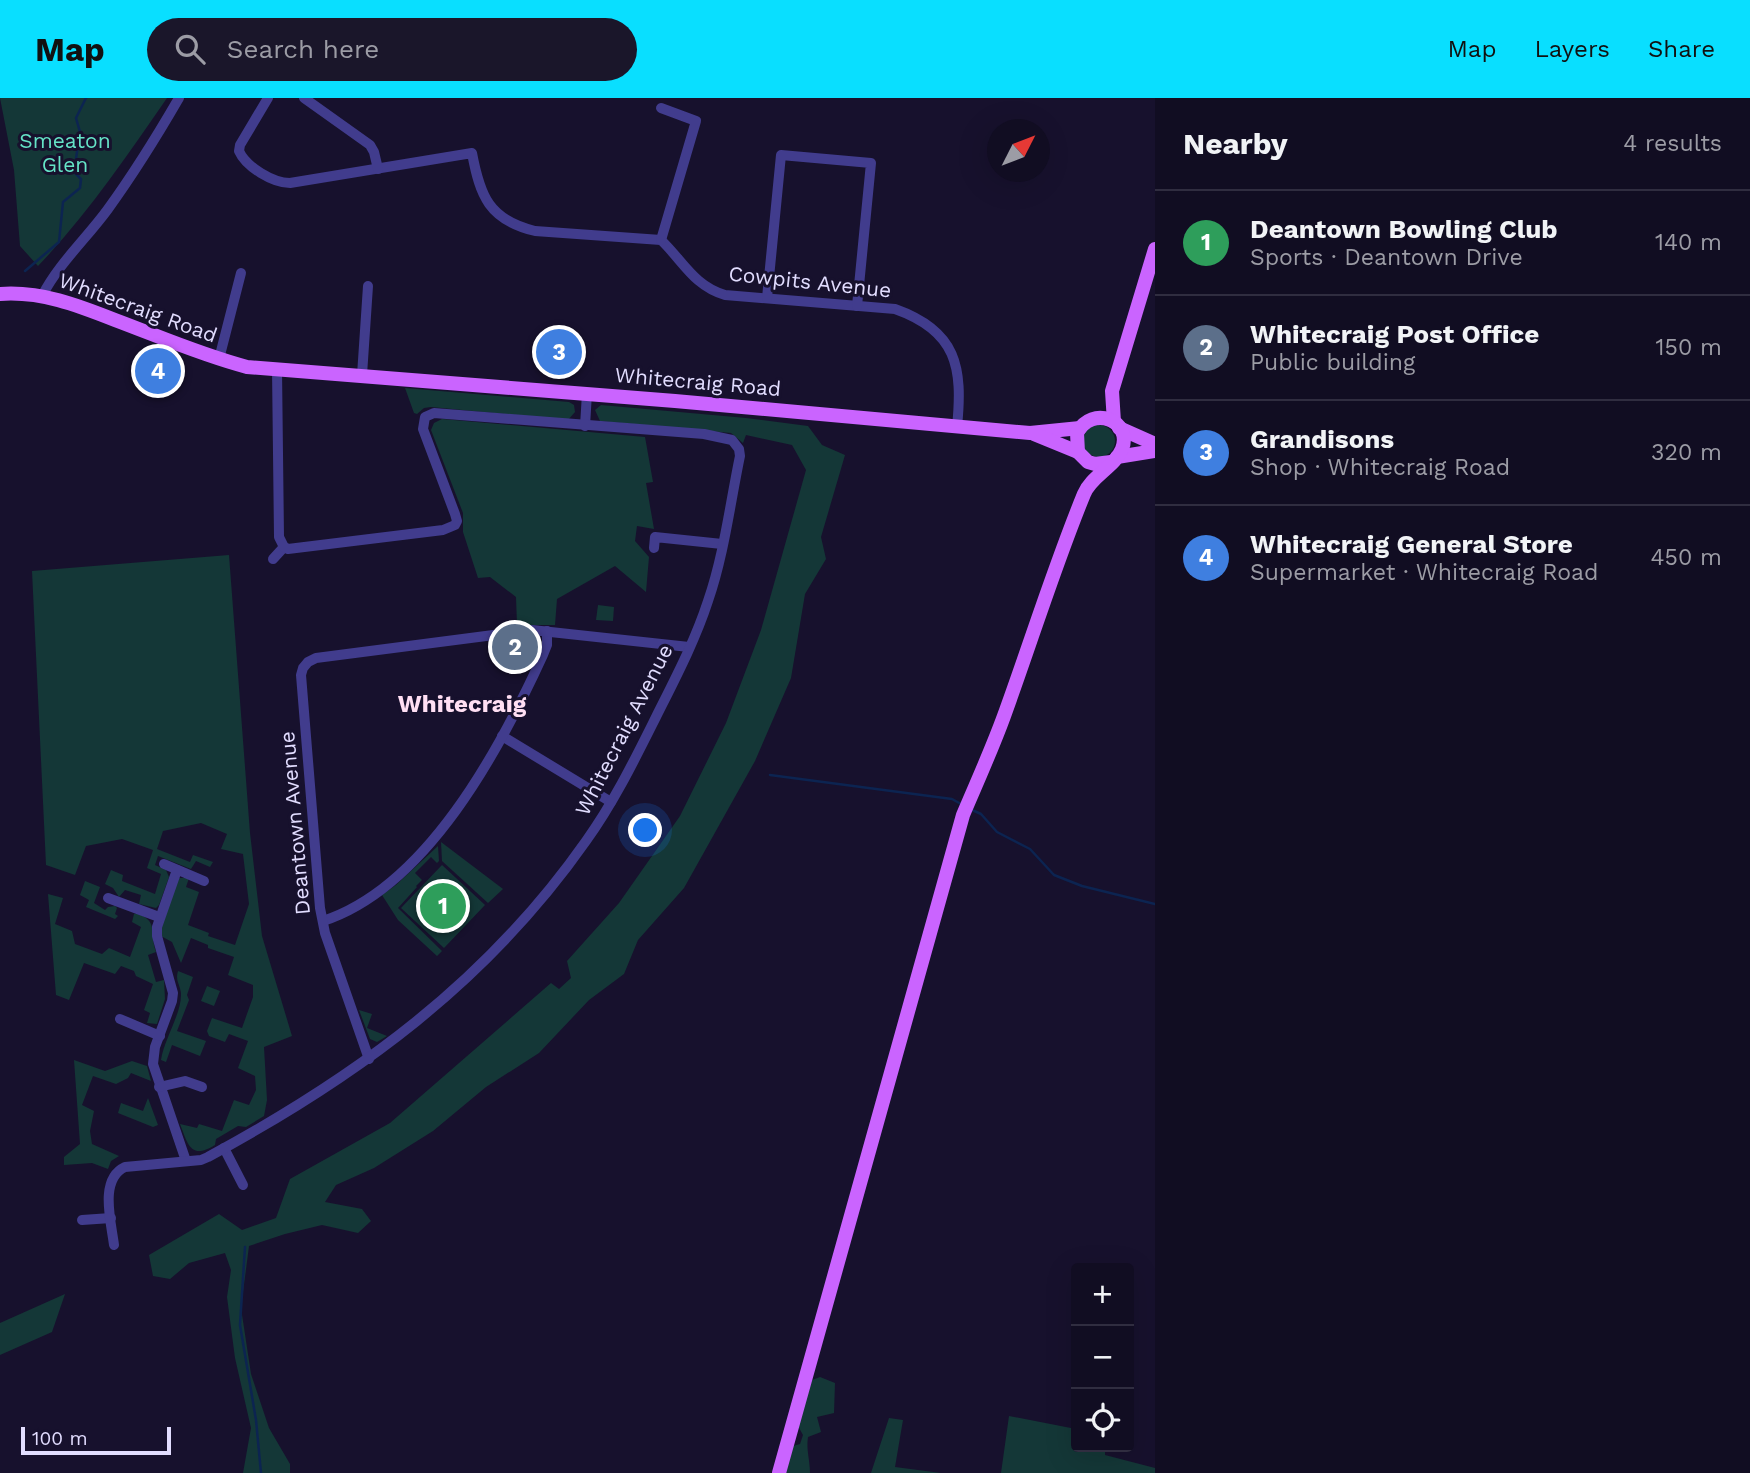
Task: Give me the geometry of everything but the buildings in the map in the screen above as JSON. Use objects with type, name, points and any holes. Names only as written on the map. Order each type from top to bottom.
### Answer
[{"type":"main road","points":[[1085,489],[1076,439],[1084,424],[1112,391],[1155,249]]},
{"type":"main road","name":"Whitecraig Road","points":[[0,295],[42,296],[79,306],[247,367],[587,393],[1030,433]]},
{"type":"main road","points":[[779,1473],[963,815],[1003,718],[1085,489],[1114,459],[1123,443],[1117,425],[1112,391]]},
{"type":"main road","points":[[1030,433],[1084,424],[1102,417],[1155,444]]},
{"type":"main road","points":[[1030,433],[1080,454],[1096,464],[1155,451]]},
{"type":"street","points":[[42,296],[55,274],[130,178],[179,98]]},
{"type":"street","points":[[268,98],[239,151],[247,162],[276,182],[290,183],[472,153],[478,183],[484,197],[493,209],[517,226],[535,231],[661,240],[696,121],[661,108]]},
{"type":"street","points":[[304,98],[370,145],[378,169]]},
{"type":"street","points":[[767,298],[781,155],[794,156],[871,163],[857,306]]},
{"type":"street","name":"Cowpits Avenue","points":[[661,240],[690,275],[711,291],[725,295],[895,309],[931,326],[943,338],[954,357],[960,398],[957,427]]},
{"type":"street","name":"Whitecraig Road","points":[[219,359],[241,273]]},
{"type":"street","points":[[362,375],[368,286]]},
{"type":"street","points":[[277,369],[279,537],[284,547]]},
{"type":"street","points":[[284,547],[293,549],[443,530],[455,525],[455,514],[423,429],[423,422],[429,414],[585,426],[587,393]]},
{"type":"street","name":"Whitecraig Avenue","points":[[114,1245],[110,1182],[118,1170],[125,1167],[201,1160],[320,1093],[388,1045],[457,988],[505,942],[559,879],[611,802],[650,729],[709,600],[740,456],[737,445],[732,440],[704,435],[585,426]]},
{"type":"street","points":[[654,548],[655,537],[722,544]]},
{"type":"street","points":[[273,559],[284,547]]},
{"type":"street","name":"Deantown Avenue","points":[[369,1059],[323,921],[318,889],[301,675],[308,662],[316,658],[519,631],[547,631]]},
{"type":"street","points":[[323,921],[358,904],[382,888],[413,861],[452,815],[502,736],[543,655],[547,645],[547,631],[688,647]]},
{"type":"street","points":[[502,736],[611,802]]},
{"type":"street","points":[[163,864],[204,881]]},
{"type":"street","points":[[177,870],[159,917],[157,936],[173,993],[155,1047],[153,1064],[186,1161]]},
{"type":"street","points":[[108,898],[159,917]]},
{"type":"street","points":[[120,1019],[160,1036]]},
{"type":"street","points":[[159,1087],[185,1081],[202,1087]]},
{"type":"street","points":[[224,1148],[243,1185]]},
{"type":"street","points":[[82,1220],[111,1218]]},
{"type":"green space","name":"Smeaton Glen","points":[[0,98],[167,98],[90,206],[38,266],[20,246],[14,170]]},
{"type":"green space","points":[[405,388],[569,402],[574,405],[575,412],[568,420],[431,407],[424,408],[417,414],[414,413]]},
{"type":"green space","points":[[601,405],[808,426],[822,445],[845,455],[821,537],[826,559],[805,594],[791,678],[755,761],[684,888],[638,940],[624,974],[589,1000],[539,1053],[486,1087],[433,1131],[374,1168],[336,1185],[325,1202],[362,1209],[371,1221],[358,1233],[322,1225],[249,1246],[241,1308],[251,1374],[269,1428],[290,1464],[290,1473],[243,1473],[251,1428],[235,1358],[227,1297],[231,1270],[225,1253],[189,1263],[170,1279],[153,1276],[149,1255],[219,1214],[242,1230],[276,1218],[290,1179],[390,1123],[551,983],[559,989],[571,978],[567,961],[619,903],[680,816],[726,723],[761,630],[806,470],[792,445],[746,435],[743,443],[731,433],[600,421],[595,410]]},
{"type":"green space","points":[[442,419],[645,437],[653,482],[646,483],[654,529],[637,526],[635,541],[649,557],[646,592],[615,566],[557,599],[555,625],[517,625],[516,597],[490,577],[478,578],[463,532],[463,513],[431,430],[434,423]]},
{"type":"green space","points":[[1099,425],[1110,430],[1115,441],[1110,452],[1099,457],[1088,452],[1083,441],[1088,430]]},
{"type":"green space","points":[[229,555],[250,833],[262,936],[292,1036],[264,1047],[267,1100],[264,1116],[246,1127],[238,1126],[216,1139],[215,1145],[201,1151],[188,1144],[180,1124],[197,1128],[199,1124],[222,1131],[234,1100],[249,1105],[256,1090],[255,1076],[238,1068],[248,1041],[229,1034],[225,1042],[209,1036],[207,1031],[212,1018],[242,1028],[253,997],[253,985],[228,975],[234,957],[208,948],[208,945],[191,938],[181,963],[172,942],[161,936],[161,926],[179,878],[189,878],[186,887],[199,892],[188,925],[209,933],[208,936],[235,945],[249,904],[243,854],[221,849],[227,834],[201,823],[163,831],[157,849],[190,862],[193,855],[213,862],[210,867],[196,861],[191,869],[158,856],[155,865],[166,870],[169,877],[156,908],[139,904],[141,895],[125,890],[119,897],[113,888],[105,884],[111,870],[123,875],[122,881],[155,894],[161,874],[147,868],[153,850],[122,839],[86,846],[75,875],[46,865],[32,571]]},
{"type":"green space","points":[[598,605],[614,607],[613,621],[596,620]]},
{"type":"green space","points":[[441,842],[503,889],[488,903],[442,861]]},
{"type":"green space","points":[[438,846],[439,861],[437,863],[431,857],[415,873],[422,880],[398,908],[442,951],[437,956],[398,920],[382,895]]},
{"type":"green space","points":[[442,865],[485,905],[444,948],[401,908]]},
{"type":"green space","points":[[85,881],[100,887],[94,903],[105,910],[108,907],[117,908],[115,914],[118,916],[115,919],[86,907],[89,900],[80,895]]},
{"type":"green space","points":[[48,894],[63,898],[55,924],[72,931],[75,944],[102,954],[109,948],[130,957],[141,927],[132,922],[134,914],[144,916],[148,920],[156,952],[148,955],[156,982],[164,980],[165,999],[157,1024],[147,1023],[150,1013],[144,1010],[153,984],[121,966],[115,974],[84,963],[69,1000],[56,995]]},
{"type":"green space","points":[[178,971],[193,977],[187,995],[189,1000],[177,1031],[206,1041],[200,1056],[172,1045],[166,1062],[161,1060],[181,1001]]},
{"type":"green space","points":[[207,986],[220,991],[214,1006],[201,1001]]},
{"type":"green space","points":[[359,1010],[372,1014],[367,1028],[387,1036],[377,1042],[370,1039]]},
{"type":"green space","points":[[74,1060],[105,1071],[132,1061],[147,1066],[151,1081],[131,1073],[128,1078],[116,1084],[93,1076],[82,1105],[94,1111],[90,1131],[92,1144],[119,1156],[111,1161],[108,1169],[92,1163],[64,1165],[64,1157],[80,1144]]},
{"type":"green space","points":[[148,1098],[158,1125],[153,1127],[118,1113],[121,1103],[143,1111]]},
{"type":"green space","points":[[65,1294],[52,1332],[0,1355],[0,1323]]},
{"type":"green space","points":[[820,1377],[835,1383],[834,1413],[817,1417],[821,1432],[808,1437],[810,1473],[785,1473],[793,1446],[800,1444],[803,1435],[798,1426],[812,1380]]},
{"type":"green space","points":[[1009,1416],[1071,1428],[1071,1452],[1105,1452],[1105,1455],[1155,1468],[1155,1473],[1001,1473]]},
{"type":"green space","points":[[889,1418],[903,1420],[895,1467],[941,1473],[871,1473]]},
{"type":"waterway","points":[[25,271],[59,242],[63,202],[80,188],[81,179],[74,172],[80,132],[76,118],[86,98]]},
{"type":"waterway","points":[[770,775],[952,799],[961,804]]},
{"type":"waterway","points":[[970,809],[981,814],[997,832],[1030,849],[1054,875],[1082,886],[1155,904]]},
{"type":"waterway","points":[[245,1247],[240,1325],[256,1420],[261,1473]]},
{"type":"place","name":"Grandisons","points":[[559,352]]},
{"type":"place","name":"Whitecraig General Store","points":[[158,371]]},
{"type":"place","name":"Whitecraig Post Office","points":[[515,647]]},
{"type":"place","name":"Deantown Bowling Club","points":[[443,906]]},
{"type":"district","name":"Whitecraig","points":[[462,704]]}]
